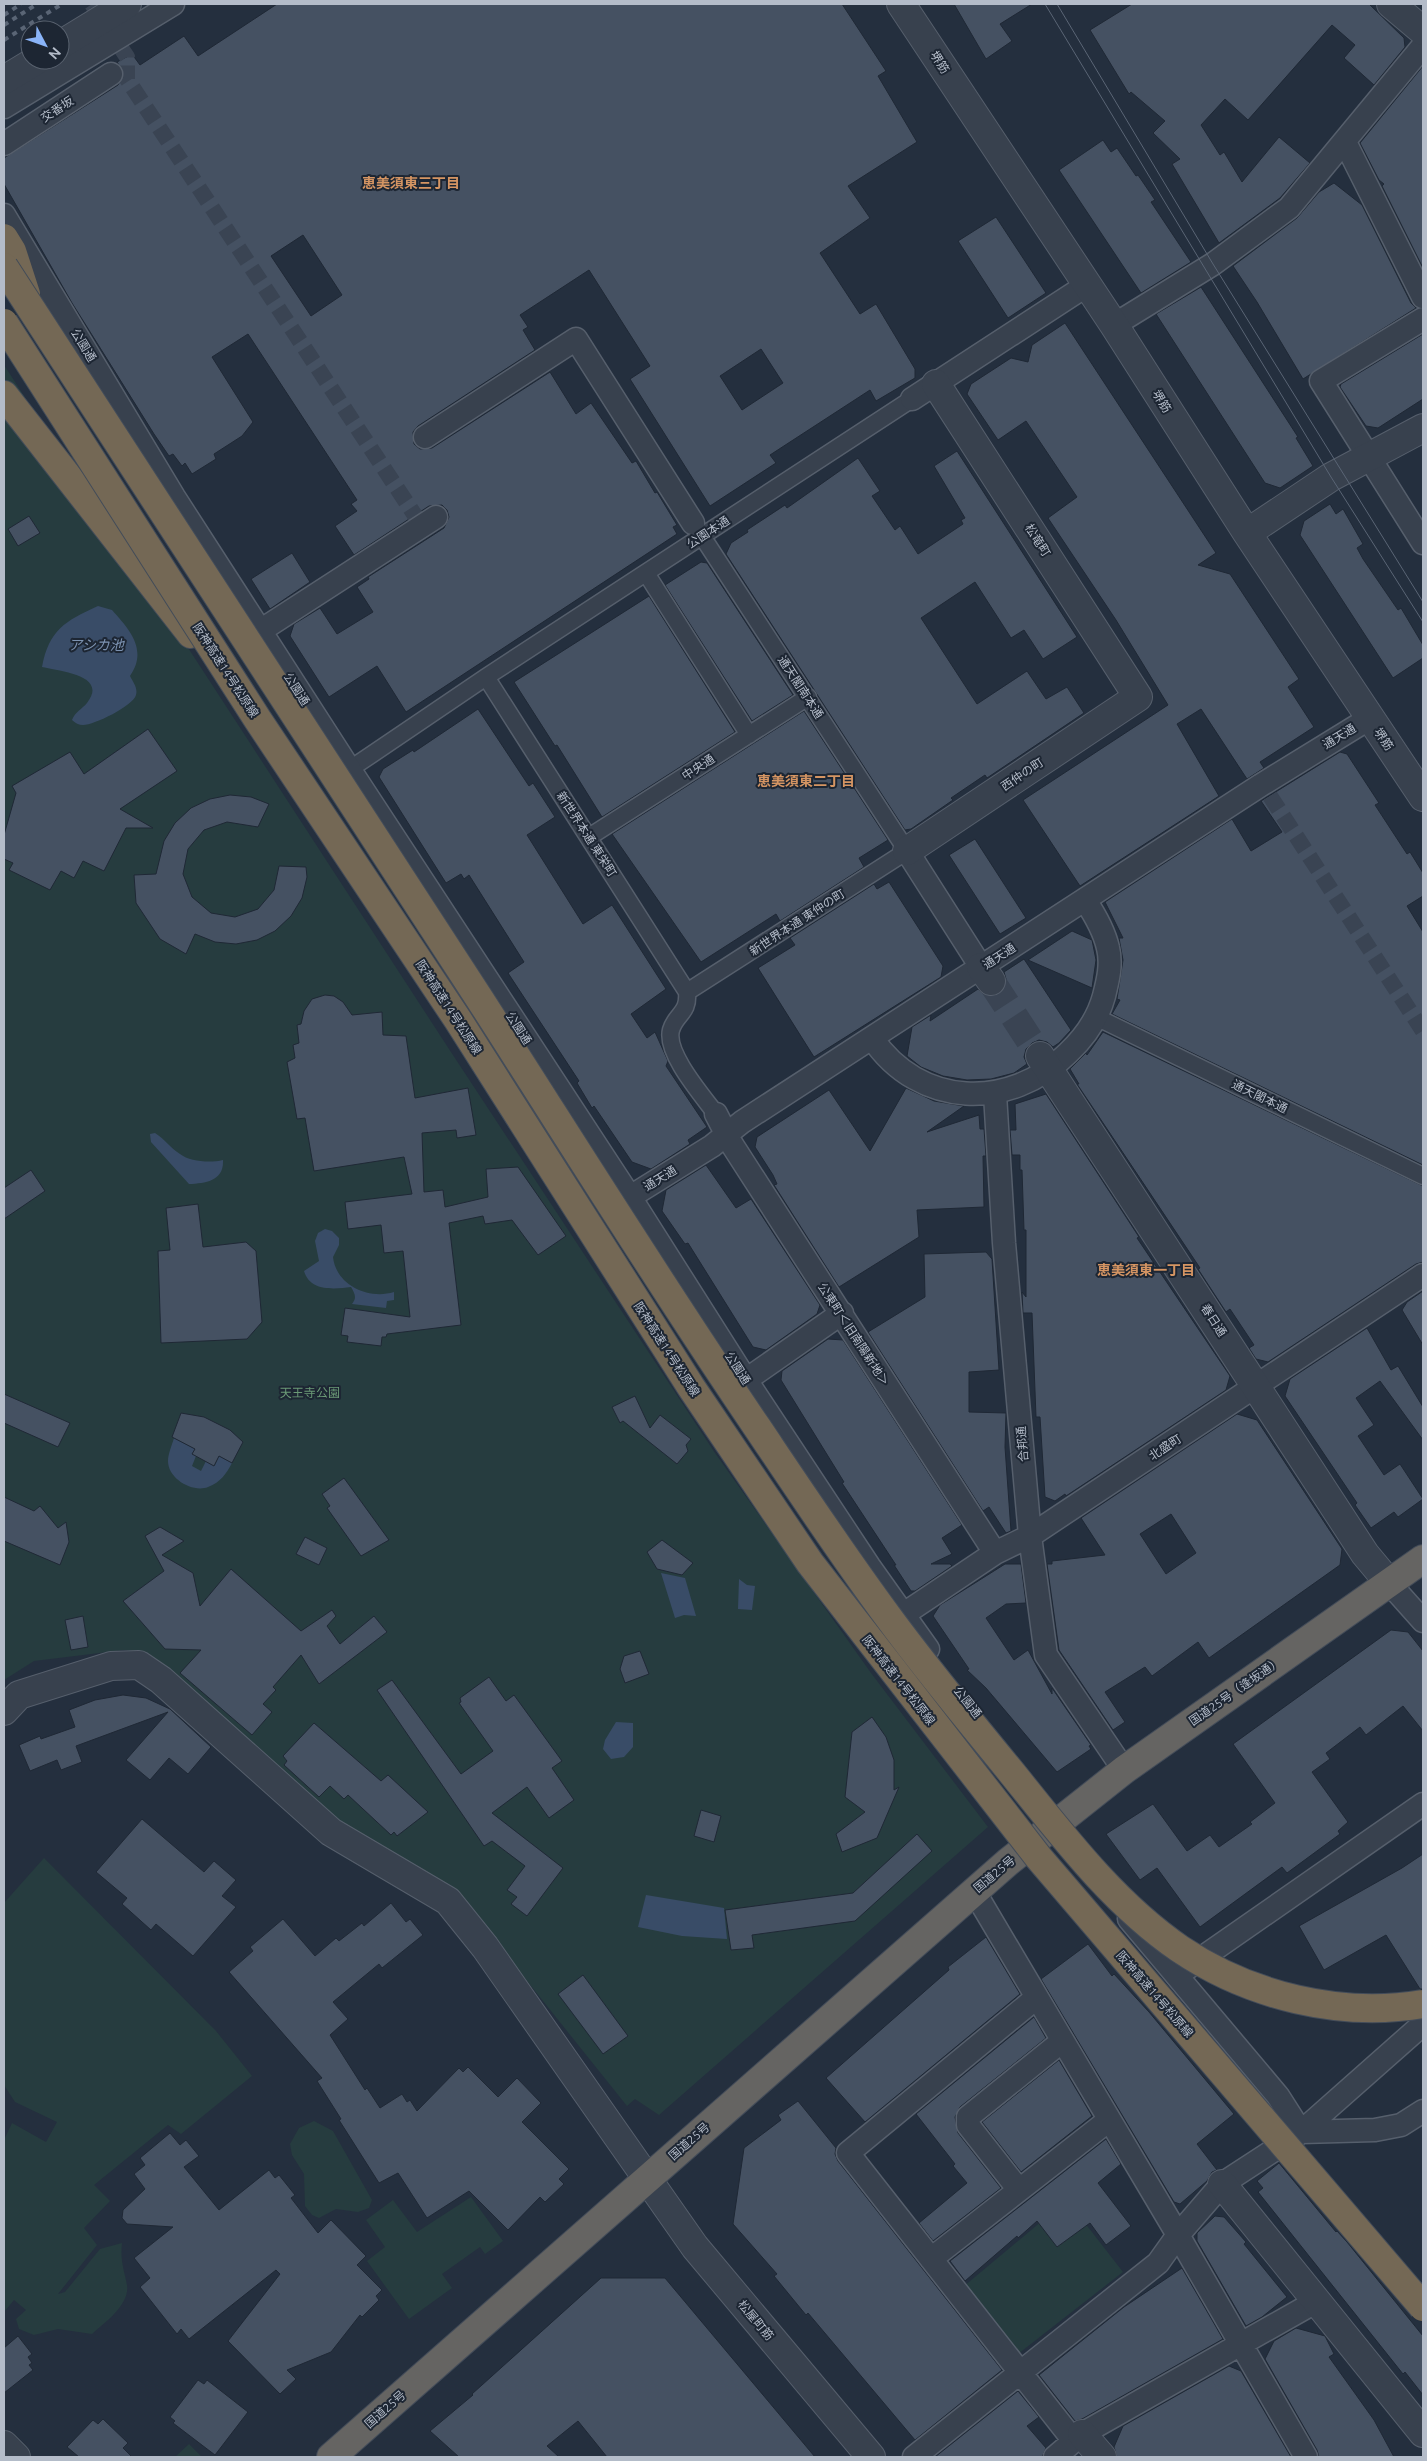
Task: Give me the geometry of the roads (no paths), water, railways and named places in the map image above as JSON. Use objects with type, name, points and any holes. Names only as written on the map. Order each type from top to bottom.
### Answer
[{"type":"highway","points":[[4,238],[12,252],[32,310]]},
{"type":"highway","points":[[4,267],[482,1003],[685,1322],[887,1616],[1040,1806],[1093,1869],[1133,1910],[1178,1947],[1211,1968],[1254,1986],[1322,2005],[1384,2008],[1423,2004]]},
{"type":"highway","name":"阪神高速14号松原線","points":[[4,322],[258,720],[458,1020],[692,1387],[810,1563],[1039,1858],[1423,2307]]},
{"type":"highway","points":[[4,395],[258,720]]},
{"type":"highway","name":"国道25号（逢坂通）","points":[[1050,1828],[1124,1770],[1423,1559]]},
{"type":"highway","name":"国道25号","points":[[330,2457],[974,1892],[1050,1828]]},
{"type":"street","points":[[70,40],[127,4]]},
{"type":"street","points":[[4,107],[173,4]]},
{"type":"street","name":"堺筋","points":[[901,4],[1114,325],[1247,533],[1423,797]]},
{"type":"street","points":[[1391,4],[1423,32]]},
{"type":"street","points":[[1114,325],[1213,264],[1290,208],[1423,46]]},
{"type":"street","points":[[4,80],[20,70]]},
{"type":"street","name":"交番坂","points":[[4,144],[111,74]]},
{"type":"street","points":[[1345,142],[1423,297]]},
{"type":"street","name":"公園通","points":[[4,215],[174,497],[630,1197],[746,1380],[944,1671],[1041,1794],[1050,1828],[1052,1872],[1256,2115],[1301,2132]]},
{"type":"street","name":"公園本通","points":[[359,763],[486,677],[646,573],[698,529],[936,384],[1087,285]]},
{"type":"street","points":[[1423,319],[1321,381],[1423,543]]},
{"type":"street","points":[[425,437],[576,339],[698,529]]},
{"type":"street","name":"松竜町","points":[[936,384],[1138,697]]},
{"type":"street","points":[[1247,533],[1331,477],[1423,428]]},
{"type":"street","points":[[260,631],[424,520]]},
{"type":"street","name":"通天閣南本通","points":[[698,529],[907,851]]},
{"type":"street","points":[[646,573],[749,735]]},
{"type":"street","name":"新世界本通 東栄町","points":[[486,677],[687,992]]},
{"type":"street","name":"中央通","points":[[589,837],[808,697]]},
{"type":"street","name":"西仲の町","points":[[907,851],[1138,697]]},
{"type":"street","name":"通天通","points":[[630,1197],[872,1038],[986,974],[1085,900],[1266,790],[1370,718]]},
{"type":"street","points":[[907,851],[986,974]]},
{"type":"street","name":"新世界本通 東仲の町","points":[[687,992],[907,851]]},
{"type":"street","points":[[872,1038],[897,1066],[911,1077],[933,1088],[954,1093],[995,1094],[1032,1080],[1045,1062],[1076,1046],[1096,1017],[1110,976],[1109,949],[1102,926],[1085,900]]},
{"type":"street","points":[[687,992],[688,1005],[672,1028],[670,1040],[680,1063],[716,1114]]},
{"type":"street","name":"通天閣本通","points":[[1096,1017],[1423,1176]]},
{"type":"street","name":"春日通","points":[[1045,1062],[1257,1385],[1365,1554],[1390,1584]]},
{"type":"street","name":"合邦通","points":[[995,1094],[1004,1243],[1030,1536],[1046,1655],[1124,1770]]},
{"type":"street","name":"公東町＜旧南陽新地＞","points":[[716,1114],[730,1143],[842,1313],[995,1553]]},
{"type":"street","name":"北盛町","points":[[904,1614],[995,1553],[1030,1536],[1423,1275]]},
{"type":"street","points":[[746,1380],[842,1313]]},
{"type":"street","points":[[1390,1584],[1423,1621]]},
{"type":"street","name":"松屋町筋","points":[[4,1711],[19,1695],[111,1666],[139,1665],[161,1680],[331,1832],[448,1901],[485,1946],[648,2177],[695,2247],[871,2457]]},
{"type":"street","points":[[1153,1992],[1423,1804]]},
{"type":"street","points":[[1050,1828],[1075,1854],[1278,2096],[1301,2132]]},
{"type":"street","points":[[974,1892],[1178,2235],[1306,2457]]},
{"type":"street","points":[[1036,1998],[848,2153],[1018,2372],[1078,2438],[1102,2457]]},
{"type":"street","points":[[914,2457],[1018,2372],[1158,2263],[1178,2235],[1222,2184],[1301,2132],[1423,2024]]},
{"type":"street","points":[[1019,2190],[968,2125],[968,2116],[1062,2042]]},
{"type":"street","points":[[1301,2132],[1375,2130],[1401,2125],[1423,2111]]},
{"type":"street","points":[[931,2259],[1109,2120]]},
{"type":"street","points":[[1222,2184],[1423,2433]]},
{"type":"street","points":[[1055,2457],[1078,2438],[1317,2301]]},
{"type":"street","points":[[4,2445],[16,2457]]},
{"type":"water","name":"アシカ池","points":[[98,606],[112,610],[125,625],[134,641],[137,649],[137,658],[130,676],[135,685],[136,695],[128,704],[113,714],[96,722],[82,725],[72,720],[87,703],[92,694],[92,686],[87,680],[79,676],[42,667],[49,644],[60,628],[76,617]]},
{"type":"water","points":[[155,1133],[176,1152],[189,1159],[207,1162],[223,1160],[221,1172],[213,1180],[189,1184],[151,1142],[150,1134]]},
{"type":"water","points":[[325,1229],[332,1231],[339,1238],[339,1245],[333,1257],[335,1267],[340,1275],[355,1288],[364,1292],[384,1294],[394,1292],[394,1300],[387,1301],[386,1308],[352,1304],[355,1296],[351,1287],[324,1288],[317,1286],[307,1278],[304,1271],[319,1261],[315,1241],[318,1233]]},
{"type":"water","points":[[174,1438],[195,1449],[192,1454],[196,1456],[192,1466],[201,1471],[206,1461],[215,1465],[219,1456],[232,1463],[228,1471],[216,1483],[208,1487],[195,1488],[182,1483],[172,1474],[169,1468],[169,1452]]},
{"type":"water","points":[[661,1573],[685,1578],[696,1616],[684,1615],[675,1618]]},
{"type":"water","points":[[739,1579],[747,1585],[755,1586],[752,1610],[738,1609]]},
{"type":"water","points":[[616,1722],[633,1723],[633,1747],[624,1757],[611,1759],[603,1749],[605,1740]]},
{"type":"water","points":[[646,1895],[724,1908],[727,1939],[682,1936],[638,1927]]},
{"type":"tunnel","points":[[92,4],[127,57],[127,79],[416,517]]},
{"type":"tunnel","points":[[1270,796],[1423,1031]]},
{"type":"tunnel","points":[[991,981],[1040,1056]]},
{"type":"tram line","points":[[1045,4],[1331,477],[1423,622]]},
{"type":"tram line","points":[[1057,4],[1213,264],[1423,602]]},
{"type":"railway","points":[[4,15],[21,4]]},
{"type":"railway","points":[[4,25],[37,4]]},
{"type":"railway","points":[[4,40],[62,4]]},
{"type":"district","name":"恵美須東三丁目","points":[[411,183]]},
{"type":"district","name":"恵美須東二丁目","points":[[806,781]]},
{"type":"district","name":"恵美須東一丁目","points":[[1146,1270]]},
{"type":"park label","name":"天王寺公園","points":[[310,1392]]}]
